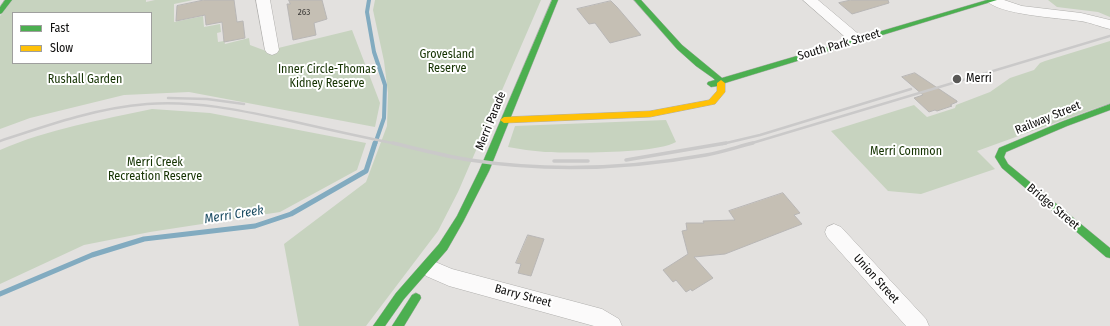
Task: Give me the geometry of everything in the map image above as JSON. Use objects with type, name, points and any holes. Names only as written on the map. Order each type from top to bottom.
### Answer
[{"type":"street","points":[[0,12],[9,0]]},
{"type":"street","points":[[263,0],[272,50]]},
{"type":"street","name":"Merri Parade","points":[[380,326],[400,296],[429,271],[460,219],[476,187],[555,0]]},
{"type":"street","points":[[504,120],[630,116],[707,102],[716,83],[654,21],[637,0]]},
{"type":"street","points":[[810,0],[857,40]]},
{"type":"street","points":[[993,0],[1016,9],[1043,7],[1110,26]]},
{"type":"street","name":"South Park Street","points":[[716,83],[993,0]]},
{"type":"street","points":[[1003,0],[1017,5],[1090,14],[1110,20]]},
{"type":"street","name":"Railway Street","points":[[999,157],[1002,150],[1064,124],[1110,107]]},
{"type":"street","name":"Bridge Street","points":[[999,157],[1005,166],[1110,254]]},
{"type":"street","name":"Union Street","points":[[834,232],[919,326]]},
{"type":"street","name":"Barry Street","points":[[429,271],[586,314],[602,319],[612,326]]},
{"type":"street","points":[[398,326],[422,289]]},
{"type":"green space","name":"Inner Circle-Thomas Kidney Reserve","points":[[12,0],[146,0],[146,2],[155,0],[193,0],[174,4],[174,22],[203,16],[204,27],[220,24],[221,32],[217,33],[218,42],[224,41],[225,44],[249,38],[250,45],[266,51],[352,30],[380,103],[375,127],[189,92],[124,95],[30,118],[0,129],[0,16]]},
{"type":"green space","name":"Grovesland Reserve","points":[[375,0],[541,0],[458,192],[438,231],[366,326],[299,326],[284,244],[366,182],[387,126],[388,93],[384,61],[373,10]]},
{"type":"green space","points":[[1048,0],[1110,0],[1110,17],[1098,12],[1057,7]]},
{"type":"green space","name":"Merri Common","points":[[1110,41],[1110,103],[977,151],[995,169],[921,194],[888,191],[831,131],[914,105],[927,117],[955,108],[956,105],[990,92],[1010,78],[1034,70],[1040,63]]},
{"type":"green space","name":"Merri Creek Recreation Reserve","points":[[152,109],[210,113],[366,143],[357,170],[280,212],[150,232],[84,245],[0,284],[0,150],[37,136],[94,121]]},
{"type":"green space","points":[[666,120],[676,142],[650,149],[613,152],[545,152],[508,147],[515,126]]},
{"type":"building","points":[[204,0],[234,0],[237,22],[243,21],[245,38],[224,42],[222,22],[206,25],[205,15],[176,21],[177,6]]},
{"type":"building","points":[[289,0],[322,0],[327,19],[314,23],[316,35],[293,40],[287,4],[290,4]]},
{"type":"building","points":[[851,0],[888,0],[889,3],[852,14],[839,3]]},
{"type":"building","points":[[611,1],[641,35],[610,43],[595,23],[589,24],[577,9]]},
{"type":"building","points":[[915,73],[957,102],[950,105],[952,106],[929,112],[914,98],[923,95],[902,77]]},
{"type":"building","points":[[783,193],[800,213],[794,215],[802,224],[725,254],[694,257],[713,278],[692,291],[691,289],[686,292],[676,280],[673,282],[663,270],[688,254],[682,231],[687,230],[686,223],[735,220],[729,211]]},
{"type":"building","points":[[528,235],[544,239],[531,276],[518,273],[521,264],[516,263]]},
{"type":"waterway","name":"Merri Creek","points":[[369,0],[367,12],[374,52],[385,85],[384,118],[375,144]]},
{"type":"waterway","name":"Merri Creek","points":[[0,294],[92,255],[144,239],[255,226],[291,214],[366,171],[375,143]]},
{"type":"railway","points":[[749,144],[1110,36]]},
{"type":"railway","points":[[722,144],[760,135],[911,89]]},
{"type":"railway","points":[[168,98],[207,99],[244,104]]},
{"type":"railway","points":[[0,141],[54,123],[91,113],[128,106],[165,103],[201,105],[237,110],[397,144]]},
{"type":"railway","points":[[393,143],[470,160],[499,164],[558,167],[618,166],[677,160],[712,154],[753,143]]},
{"type":"railway","points":[[626,160],[726,143]]},
{"type":"railway","points":[[554,161],[588,161]]},
{"type":"traffic: fast","points":[[0,12],[9,0]]},
{"type":"traffic: fast","points":[[379,326],[400,296],[443,247],[460,219],[484,171],[555,0]]},
{"type":"traffic: fast","points":[[637,0],[680,47],[698,64],[716,76],[721,83]]},
{"type":"traffic: fast","points":[[711,84],[994,0]]},
{"type":"traffic: fast","points":[[1110,107],[1064,124],[1002,150],[999,157],[1005,166],[1110,254]]},
{"type":"traffic: fast","points":[[398,326],[416,298]]},
{"type":"traffic: slow","points":[[504,120],[650,114],[712,102],[721,92],[721,83]]},
{"type":"place","name":"Merri","points":[[957,79]]},
{"type":"park label","name":"Rushall Garden","points":[[85,80]]}]
